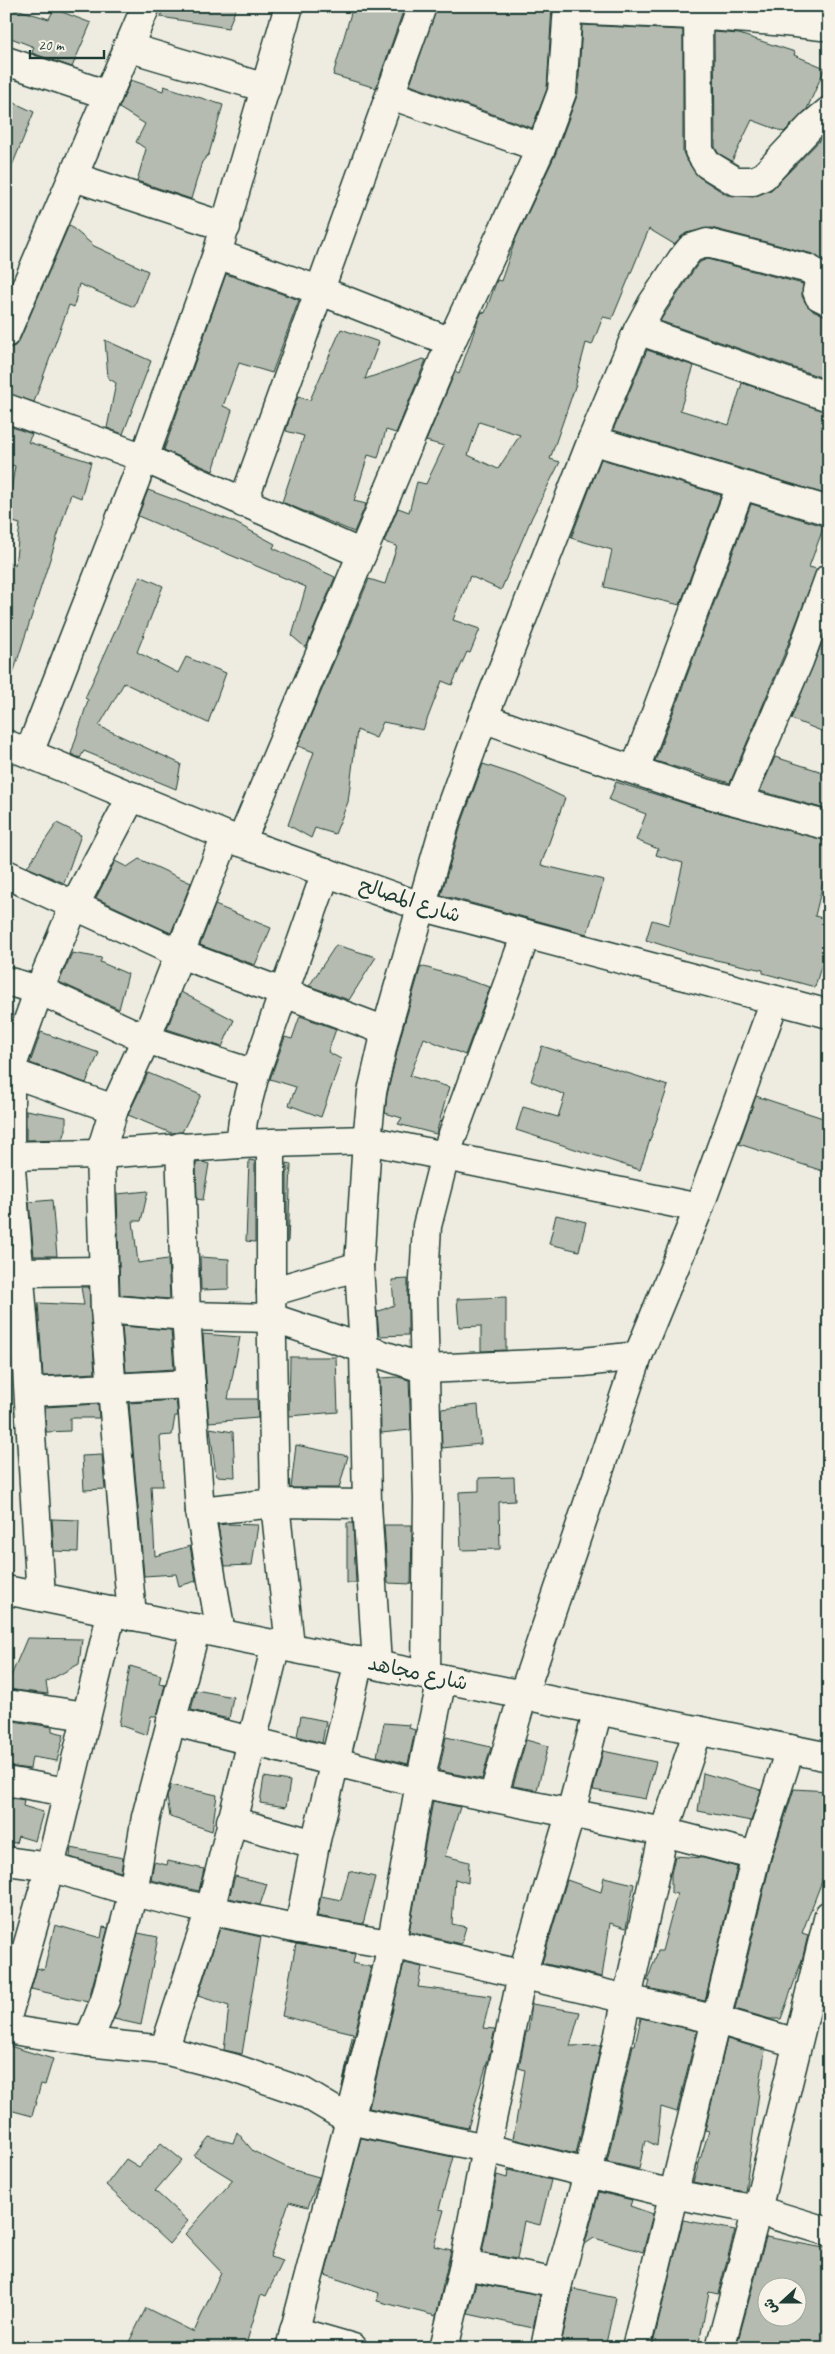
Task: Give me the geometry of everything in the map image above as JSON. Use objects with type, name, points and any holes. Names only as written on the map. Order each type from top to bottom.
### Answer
[{"type":"street","points":[[18,749],[144,458],[226,227],[289,6]]},
{"type":"street","points":[[243,503],[321,291],[422,6]]},
{"type":"street","points":[[6,333],[108,95],[140,8]]},
{"type":"street","points":[[6,2020],[17,1945],[50,1867],[86,1716],[122,1613],[112,1387],[105,1309],[100,1154],[114,1109],[146,1039],[180,954],[362,554],[451,342],[541,148],[562,92],[568,8],[697,10],[826,26]]},
{"type":"street","points":[[697,10],[699,151],[707,164],[735,180],[752,181],[764,176],[812,125],[829,111]]},
{"type":"street","points":[[127,47],[266,88]]},
{"type":"street","points":[[6,61],[108,95]]},
{"type":"street","points":[[391,95],[541,148]]},
{"type":"street","points":[[74,177],[226,227]]},
{"type":"street","points":[[299,1929],[315,1844],[334,1763],[368,1663],[364,1350],[359,1266],[372,1092],[386,1031],[420,906],[447,817],[483,718],[592,440],[638,330],[652,304],[690,248],[707,243],[809,269],[820,278],[816,291],[819,296],[829,301]]},
{"type":"street","points":[[217,254],[321,291],[451,342]]},
{"type":"street","points":[[638,330],[829,397]]},
{"type":"street","points":[[6,408],[144,458],[362,554]]},
{"type":"street","points":[[592,440],[829,511]]},
{"type":"street","points":[[635,770],[741,486]]},
{"type":"street","points":[[739,800],[799,661],[829,578]]},
{"type":"street","points":[[483,718],[694,790],[739,800],[829,826]]},
{"type":"street","name":"شارع المصالح","points":[[18,749],[233,839],[420,906],[829,1014]]},
{"type":"street","points":[[41,1597],[28,1392],[16,1354],[20,1272],[8,1156],[8,1071],[74,904],[132,796]]},
{"type":"street","points":[[240,1144],[243,1120],[255,1074],[326,872]]},
{"type":"street","points":[[6,874],[180,954],[386,1031]]},
{"type":"street","points":[[353,2348],[292,2339],[350,2120],[387,1969],[390,1943],[420,1783],[434,1676],[422,1297],[427,1226],[445,1156],[526,934]]},
{"type":"street","points":[[6,981],[39,990],[146,1039],[255,1074]]},
{"type":"street","points":[[493,1797],[523,1695],[638,1356],[698,1208],[775,1000]]},
{"type":"street","points":[[8,1071],[114,1109]]},
{"type":"street","points":[[8,1156],[100,1154],[180,1147],[367,1140],[698,1208]]},
{"type":"street","points":[[164,2050],[210,1910],[253,1741],[283,1646],[275,1503],[271,1305],[271,1144]]},
{"type":"street","points":[[88,2042],[105,2000],[133,1892],[146,1817],[171,1722],[208,1631],[186,1316],[180,1147]]},
{"type":"street","points":[[105,1309],[186,1316],[271,1305],[359,1266]]},
{"type":"street","points":[[20,1272],[104,1271]]},
{"type":"street","points":[[271,1305],[364,1350],[425,1369],[583,1362],[638,1356]]},
{"type":"street","points":[[28,1392],[190,1384]]},
{"type":"street","points":[[200,1511],[275,1503],[367,1504]]},
{"type":"street","name":"شارع مجاهد","points":[[6,1590],[829,1757]]},
{"type":"street","points":[[6,1704],[86,1716]]},
{"type":"street","points":[[444,2348],[464,2265],[522,1975],[571,1812],[598,1710]]},
{"type":"street","points":[[171,1722],[420,1783],[664,1832],[756,1856]]},
{"type":"street","points":[[545,2348],[558,2283],[588,2174],[625,2000],[664,1832],[698,1730]]},
{"type":"street","points":[[636,2348],[672,2194],[717,2020],[756,1856],[790,1749]]},
{"type":"street","points":[[6,1781],[67,1792]]},
{"type":"street","points":[[231,1822],[315,1844]]},
{"type":"street","points":[[6,1861],[50,1867],[133,1892],[210,1910],[299,1929],[390,1943],[625,2000],[717,2020],[797,2043]]},
{"type":"street","points":[[720,2348],[757,2210],[829,1915]]},
{"type":"street","points":[[6,2029],[88,2042],[164,2050],[233,2068],[303,2092],[350,2120],[486,2148],[672,2194],[757,2210],[829,2232]]},
{"type":"street","points":[[464,2265],[558,2283]]},
{"type":"building","points":[[6,6],[49,19],[54,9],[91,23],[72,67],[32,53],[34,47],[6,36]]},
{"type":"building","points":[[162,6],[237,6],[228,28],[161,17]]},
{"type":"building","points":[[353,6],[405,6],[376,88],[333,75]]},
{"type":"building","points":[[437,6],[552,6],[547,89],[532,128],[410,85]]},
{"type":"building","points":[[582,25],[683,30],[683,152],[699,177],[727,195],[753,197],[771,190],[829,131],[829,265],[813,254],[711,228],[686,233],[674,244],[649,229],[612,319],[603,317],[592,345],[586,343],[577,381],[550,459],[560,462],[532,517],[501,590],[470,576],[453,620],[480,629],[470,653],[467,652],[452,685],[442,681],[423,730],[383,722],[376,738],[357,730],[348,802],[335,834],[315,828],[311,838],[288,825],[314,752],[298,746],[369,579],[385,584],[397,546],[384,542],[398,508],[409,512],[417,482],[426,484],[444,446],[426,441],[455,372],[459,374],[479,318],[482,312],[485,313],[497,280],[501,281],[516,238],[556,153],[578,93]],"holes":[[[479,422],[520,435],[498,469],[468,455]]]},
{"type":"building","points":[[714,32],[739,34],[795,52],[794,55],[825,68],[807,109],[784,132],[752,120],[732,161],[718,153],[715,147]]},
{"type":"building","points":[[131,80],[163,91],[164,86],[223,105],[209,154],[202,162],[191,199],[137,181],[146,149],[136,142],[145,124],[119,108]]},
{"type":"building","points":[[6,99],[34,112],[7,178],[6,178]]},
{"type":"building","points":[[69,225],[94,246],[148,271],[134,307],[79,284],[74,307],[69,305],[34,402],[6,393],[6,349],[15,346],[20,339]]},
{"type":"building","points":[[707,259],[803,284],[802,296],[805,302],[812,310],[829,316],[829,380],[660,321],[695,268],[700,262]]},
{"type":"building","points":[[226,274],[299,300],[272,373],[239,363],[223,406],[232,410],[213,471],[164,450]]},
{"type":"building","points":[[341,329],[379,342],[365,379],[423,359],[426,360],[396,433],[386,430],[378,458],[368,455],[354,501],[366,504],[354,532],[282,502],[304,436],[286,431],[289,420],[298,397],[310,400]]},
{"type":"building","points":[[105,340],[151,361],[123,434],[107,428],[116,383],[108,378]]},
{"type":"building","points":[[647,350],[694,366],[680,410],[729,425],[742,383],[829,412],[829,495],[613,430]]},
{"type":"building","points":[[6,425],[32,434],[28,442],[91,462],[81,498],[71,494],[10,683],[6,682],[6,561],[15,565],[20,524],[6,520],[15,466],[12,465],[9,473],[6,473]]},
{"type":"building","points":[[601,459],[721,495],[680,605],[604,587],[612,550],[571,538]]},
{"type":"building","points":[[148,490],[232,521],[275,544],[273,548],[335,577],[306,648],[292,636],[306,587],[138,516]]},
{"type":"building","points":[[751,504],[824,526],[809,567],[817,569],[784,655],[730,783],[655,761]]},
{"type":"building","points":[[140,576],[163,586],[137,652],[178,673],[186,657],[226,673],[208,723],[124,683],[99,726],[181,764],[176,789],[84,751],[80,758],[71,754],[88,700],[85,698]]},
{"type":"building","points":[[829,625],[829,734],[791,719]]},
{"type":"building","points":[[775,757],[829,774],[829,810],[760,791]]},
{"type":"building","points":[[483,764],[522,777],[565,798],[541,865],[604,880],[587,934],[441,895],[462,822]]},
{"type":"building","points":[[616,782],[690,805],[829,841],[829,857],[815,916],[829,920],[829,939],[815,987],[763,973],[763,970],[697,956],[646,940],[652,920],[669,925],[683,863],[656,855],[658,849],[636,840],[646,814],[609,800]]},
{"type":"building","points":[[57,823],[81,835],[64,883],[27,867]]},
{"type":"building","points":[[139,859],[191,883],[171,933],[96,898],[115,861],[127,867]]},
{"type":"building","points":[[215,905],[271,928],[255,965],[200,945]]},
{"type":"building","points":[[336,945],[376,957],[349,1000],[309,986]]},
{"type":"building","points":[[72,953],[102,958],[100,962],[128,974],[119,1009],[59,982]]},
{"type":"building","points":[[421,966],[490,987],[465,1055],[424,1038],[410,1076],[449,1087],[436,1134],[398,1124],[402,1118],[385,1113],[387,1095],[401,1035]]},
{"type":"building","points":[[181,992],[234,1020],[222,1047],[167,1029]]},
{"type":"building","points":[[300,1016],[336,1029],[328,1052],[341,1059],[321,1117],[289,1105],[296,1087],[270,1079],[285,1037],[292,1039]]},
{"type":"building","points":[[41,1032],[99,1053],[86,1083],[30,1063]]},
{"type":"building","points":[[542,1046],[668,1086],[640,1170],[516,1130],[523,1107],[558,1117],[565,1095],[531,1081]]},
{"type":"building","points":[[148,1073],[201,1095],[182,1132],[171,1133],[128,1115]]},
{"type":"building","points":[[756,1096],[829,1120],[829,1173],[739,1144]]},
{"type":"building","points":[[26,1110],[66,1117],[66,1130],[63,1139],[26,1140]]},
{"type":"building","points":[[249,1160],[255,1161],[255,1242],[246,1241]]},
{"type":"building","points":[[196,1163],[209,1164],[203,1200],[197,1199]]},
{"type":"building","points":[[287,1163],[291,1164],[288,1243],[287,1243]]},
{"type":"building","points":[[148,1191],[141,1221],[133,1221],[138,1263],[168,1259],[170,1299],[120,1295],[117,1194]]},
{"type":"building","points":[[52,1200],[57,1256],[34,1256],[29,1202]]},
{"type":"building","points":[[556,1215],[586,1222],[579,1251],[549,1244]]},
{"type":"building","points":[[200,1257],[229,1259],[229,1289],[201,1290]]},
{"type":"building","points":[[408,1279],[408,1335],[379,1336],[377,1312],[394,1305],[392,1280]]},
{"type":"building","points":[[81,1287],[89,1287],[95,1373],[43,1376],[38,1303],[84,1305]]},
{"type":"building","points":[[506,1297],[506,1350],[481,1351],[481,1326],[459,1327],[457,1299]]},
{"type":"building","points":[[122,1326],[171,1330],[174,1369],[126,1372]]},
{"type":"building","points":[[203,1334],[240,1337],[228,1399],[257,1399],[258,1418],[209,1422]]},
{"type":"building","points":[[290,1357],[336,1357],[338,1412],[289,1416]]},
{"type":"building","points":[[398,1377],[409,1380],[411,1430],[381,1433],[380,1378]]},
{"type":"building","points":[[176,1400],[178,1416],[175,1416],[172,1435],[160,1436],[163,1486],[151,1486],[155,1556],[190,1546],[196,1581],[179,1586],[176,1574],[144,1576],[129,1403]]},
{"type":"building","points":[[98,1404],[99,1418],[70,1418],[70,1431],[46,1432],[45,1407]]},
{"type":"building","points":[[478,1405],[481,1444],[442,1448],[441,1409]]},
{"type":"building","points":[[210,1428],[233,1432],[235,1477],[216,1476]]},
{"type":"building","points":[[296,1445],[348,1456],[339,1488],[291,1488]]},
{"type":"building","points":[[102,1455],[105,1489],[84,1490],[82,1456]]},
{"type":"building","points":[[514,1477],[515,1501],[499,1502],[500,1549],[461,1550],[459,1492],[479,1491],[479,1478]]},
{"type":"building","points":[[52,1519],[79,1520],[78,1552],[54,1551]]},
{"type":"building","points":[[347,1523],[353,1523],[356,1583],[347,1583]]},
{"type":"building","points":[[218,1525],[258,1525],[252,1565],[225,1566]]},
{"type":"building","points":[[384,1525],[412,1525],[411,1584],[388,1583]]},
{"type":"building","points":[[27,1638],[82,1639],[79,1664],[46,1682],[48,1694],[6,1689],[6,1677],[11,1676]]},
{"type":"building","points":[[130,1666],[161,1675],[159,1684],[165,1685],[157,1716],[151,1716],[147,1735],[119,1725]]},
{"type":"building","points":[[196,1690],[233,1697],[229,1719],[191,1710]]},
{"type":"building","points":[[301,1716],[326,1721],[322,1743],[297,1736]]},
{"type":"building","points":[[13,1721],[52,1727],[52,1731],[64,1734],[57,1761],[32,1757],[30,1769],[7,1766]]},
{"type":"building","points":[[384,1723],[410,1725],[409,1728],[415,1730],[408,1764],[377,1756]]},
{"type":"building","points":[[446,1737],[491,1747],[482,1779],[439,1771]]},
{"type":"building","points":[[526,1740],[548,1746],[537,1790],[513,1786]]},
{"type":"building","points":[[603,1751],[656,1762],[646,1799],[593,1790]]},
{"type":"building","points":[[703,1773],[761,1790],[751,1821],[698,1811]]},
{"type":"building","points":[[264,1777],[290,1781],[286,1807],[260,1803]]},
{"type":"building","points":[[171,1785],[217,1795],[212,1831],[170,1817],[167,1797]]},
{"type":"building","points":[[794,1789],[829,1791],[829,1825],[822,1881],[802,1933],[808,1935],[802,1960],[781,2019],[770,2019],[735,2009],[771,1860]]},
{"type":"building","points":[[6,1797],[24,1800],[23,1806],[43,1812],[35,1841],[18,1836],[16,1843],[6,1842]]},
{"type":"building","points":[[433,1801],[460,1807],[445,1856],[469,1862],[468,1883],[455,1879],[452,1924],[466,1927],[461,1944],[409,1932]]},
{"type":"building","points":[[71,1848],[123,1858],[121,1872],[70,1857]]},
{"type":"building","points":[[675,1856],[703,1858],[737,1867],[705,2001],[648,1988],[650,1981],[647,1981],[658,1951],[662,1951],[677,1894],[671,1893],[671,1874]]},
{"type":"building","points":[[168,1861],[204,1869],[199,1891],[151,1880],[154,1862],[167,1865]]},
{"type":"building","points":[[349,1871],[375,1877],[363,1924],[317,1916],[321,1896],[341,1900]]},
{"type":"building","points":[[235,1876],[267,1884],[260,1905],[229,1898]]},
{"type":"building","points":[[604,1877],[634,1884],[626,1928],[610,1923],[602,1977],[542,1963],[567,1880],[601,1892]]},
{"type":"building","points":[[55,1925],[101,1938],[103,1927],[108,1928],[88,2002],[31,1989],[37,1968],[44,1970]]},
{"type":"building","points":[[220,1928],[261,1937],[242,2054],[224,2050],[229,2006],[198,1996]]},
{"type":"building","points":[[138,1933],[158,1937],[141,2025],[114,2019]]},
{"type":"building","points":[[296,1944],[355,1954],[353,1963],[371,1967],[342,2087],[353,2033],[282,2016]]},
{"type":"building","points":[[404,1963],[422,1967],[418,1987],[491,1996],[483,2028],[495,2029],[468,2128],[369,2108]]},
{"type":"building","points":[[532,2004],[580,2012],[570,2046],[601,2045],[576,2154],[513,2139],[525,2070],[519,2068],[526,2032],[528,2032]]},
{"type":"building","points":[[641,2018],[697,2031],[677,2112],[661,2107],[657,2146],[645,2140],[639,2169],[607,2162],[633,2045],[635,2045]]},
{"type":"building","points":[[727,2039],[765,2050],[745,2192],[693,2182],[709,2131],[705,2130]]},
{"type":"building","points":[[6,2045],[53,2059],[45,2085],[41,2084],[32,2116],[6,2109]]},
{"type":"building","points":[[237,2132],[253,2151],[290,2169],[319,2177],[308,2207],[289,2202],[270,2257],[283,2261],[266,2296],[261,2294],[245,2348],[126,2348],[146,2308],[194,2332],[221,2272],[185,2234],[233,2180],[194,2156],[209,2137],[233,2143]]},
{"type":"building","points":[[361,2138],[453,2157],[439,2209],[444,2210],[434,2246],[451,2250],[436,2316],[377,2301],[379,2293],[325,2275]]},
{"type":"building","points":[[161,2143],[182,2160],[155,2191],[188,2221],[169,2244],[106,2185],[126,2159],[139,2167]]},
{"type":"building","points":[[508,2170],[551,2180],[540,2225],[524,2221],[517,2259],[482,2253],[497,2175],[507,2178]]},
{"type":"building","points":[[599,2192],[632,2200],[630,2206],[653,2214],[643,2252],[594,2238],[585,2244]]},
{"type":"building","points":[[683,2220],[735,2230],[718,2294],[709,2292],[698,2348],[652,2348]]},
{"type":"building","points":[[766,2237],[829,2249],[829,2348],[736,2348]]},
{"type":"building","points":[[476,2283],[540,2295],[533,2328],[468,2314]]},
{"type":"building","points":[[573,2289],[616,2298],[605,2348],[561,2346]]}]
